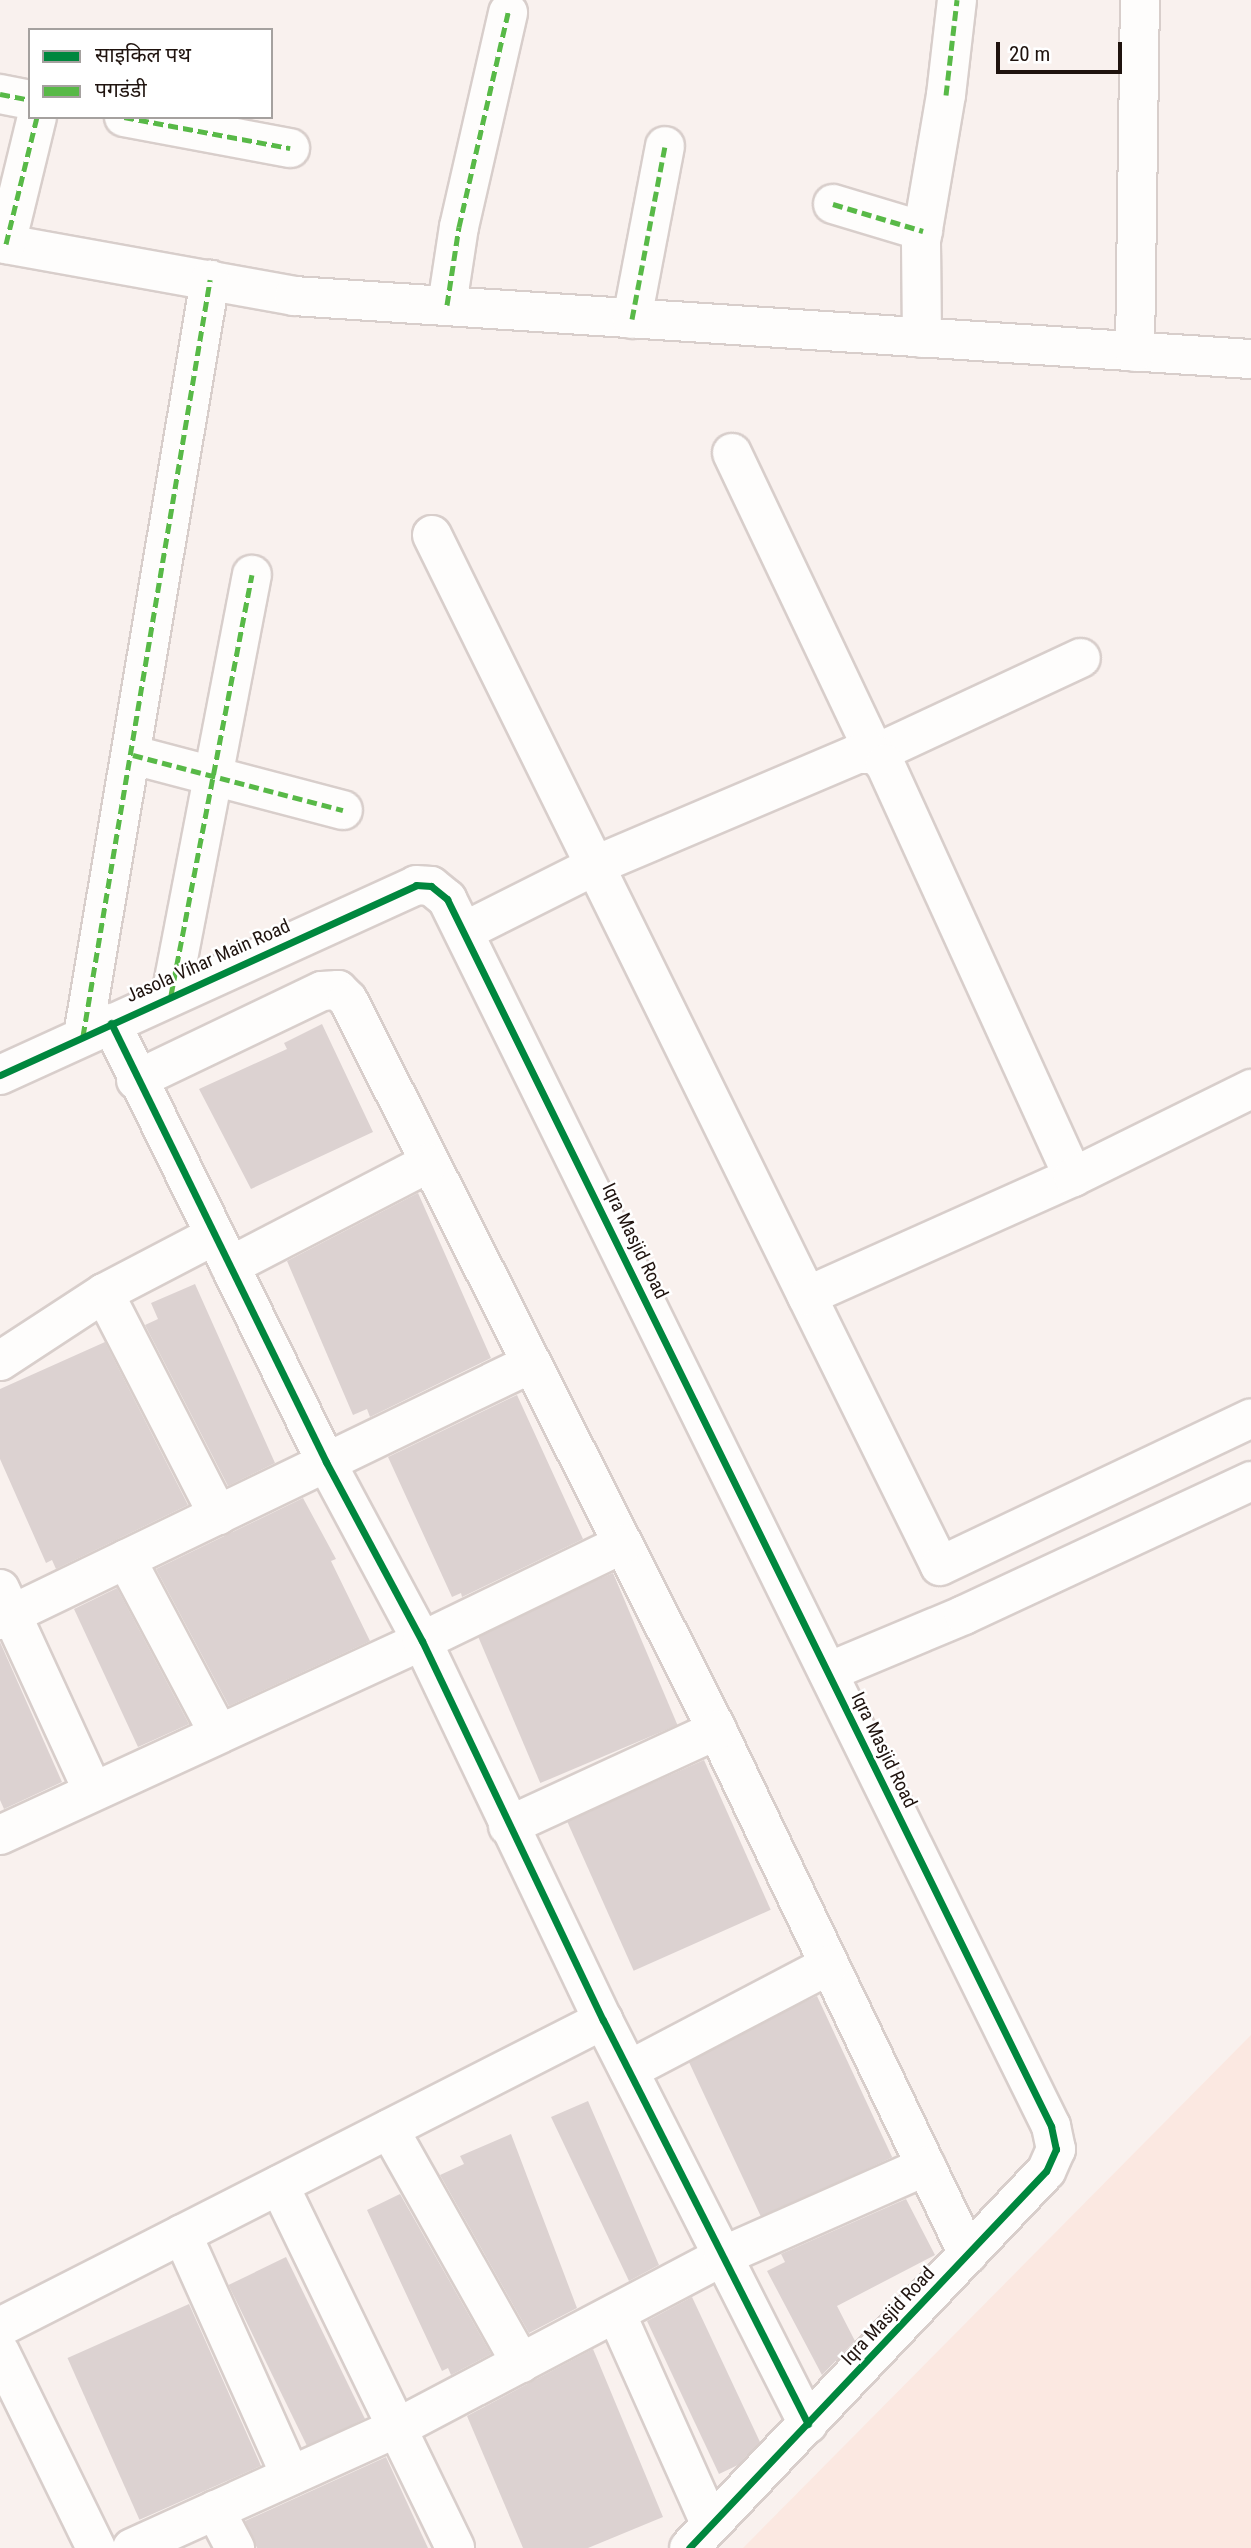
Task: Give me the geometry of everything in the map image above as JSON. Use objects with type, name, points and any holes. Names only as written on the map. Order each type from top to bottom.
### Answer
[{"type":"street","points":[[922,338],[923,231],[946,95],[957,0]]},
{"type":"street","points":[[1135,352],[1140,0]]},
{"type":"street","points":[[447,305],[459,227],[508,13]]},
{"type":"street","points":[[0,94],[28,100]]},
{"type":"street","points":[[36,119],[3,244],[294,296],[1251,359]]},
{"type":"street","points":[[135,119],[290,148]]},
{"type":"street","points":[[632,319],[665,146]]},
{"type":"street","points":[[833,204],[923,231]]},
{"type":"street","points":[[210,280],[133,755],[97,1030],[136,1080],[326,1462],[422,1641],[508,1826],[603,2020],[808,2424]]},
{"type":"street","points":[[732,453],[875,754],[885,764],[1073,1177]]},
{"type":"street","points":[[432,535],[940,1566],[1251,1419]]},
{"type":"street","points":[[171,995],[215,779],[252,575]]},
{"type":"street","points":[[465,931],[596,865],[857,754],[875,754],[1081,658]]},
{"type":"street","points":[[133,755],[215,779],[343,810]]},
{"type":"street","name":"Jasola Vihar Main Road","points":[[0,1075],[416,885],[431,886]]},
{"type":"street","name":"Iqra Masjid Road","points":[[431,886],[447,899],[465,931],[1051,2126],[1055,2149],[1046,2171],[700,2536]]},
{"type":"street","points":[[136,1080],[322,991],[338,990],[348,1000],[717,1730],[968,2254]]},
{"type":"street","points":[[807,1296],[1073,1177],[1251,1089]]},
{"type":"street","points":[[0,1361],[104,1293],[222,1251],[429,1163]]},
{"type":"street","points":[[104,1293],[218,1515]]},
{"type":"street","points":[[93,1791],[4,1608],[126,1559],[530,1364]]},
{"type":"street","points":[[828,1672],[964,1615],[1251,1481]]},
{"type":"street","points":[[0,1835],[218,1732],[422,1641],[623,1544]]},
{"type":"street","points":[[126,1559],[218,1732]]},
{"type":"street","points":[[508,1826],[717,1730]]},
{"type":"street","points":[[628,2070],[828,1965]]},
{"type":"street","points":[[0,2327],[603,2020]]},
{"type":"street","points":[[389,2129],[521,2363]]},
{"type":"street","points":[[132,2548],[397,2428],[723,2256],[926,2166]]},
{"type":"street","points":[[279,2185],[455,2548]]},
{"type":"street","points":[[182,2234],[291,2476]]},
{"type":"street","points":[[616,2313],[700,2536]]},
{"type":"street","points":[[0,2352],[96,2548]]},
{"type":"street","points":[[215,2510],[234,2548]]},
{"type":"shaded area","points":[[1251,2035],[1251,2548],[743,2548]]},
{"type":"building","points":[[322,1024],[373,1132],[251,1189],[199,1089],[287,1049],[284,1043]]},
{"type":"building","points":[[418,1193],[491,1358],[370,1417],[367,1409],[353,1415],[287,1261]]},
{"type":"building","points":[[195,1284],[275,1463],[228,1486],[145,1325],[158,1319],[151,1303]]},
{"type":"building","points":[[105,1342],[188,1505],[56,1569],[52,1560],[46,1563],[0,1459],[0,1389]]},
{"type":"building","points":[[517,1395],[583,1539],[462,1597],[461,1593],[452,1597],[388,1457]]},
{"type":"building","points":[[303,1498],[336,1559],[331,1561],[370,1641],[229,1706],[156,1569]]},
{"type":"building","points":[[613,1573],[677,1725],[540,1783],[476,1631]]},
{"type":"building","points":[[117,1588],[189,1724],[138,1747],[74,1609]]},
{"type":"building","points":[[0,1642],[62,1782],[4,1809],[0,1800]]},
{"type":"building","points":[[704,1760],[771,1910],[634,1971],[567,1821]]},
{"type":"building","points":[[817,1996],[892,2157],[762,2218],[686,2057]]},
{"type":"building","points":[[588,2101],[659,2265],[629,2281],[551,2117]]},
{"type":"building","points":[[511,2134],[577,2308],[529,2333],[440,2175],[464,2164],[460,2156]]},
{"type":"building","points":[[400,2194],[491,2354],[451,2375],[448,2368],[442,2371],[367,2210]]},
{"type":"building","points":[[906,2199],[935,2255],[837,2306],[855,2341],[822,2375],[767,2271],[785,2262],[781,2254]]},
{"type":"building","points":[[286,2257],[365,2419],[307,2447],[228,2285]]},
{"type":"building","points":[[692,2297],[760,2442],[738,2465],[719,2474],[647,2321]]},
{"type":"building","points":[[189,2304],[261,2466],[139,2520],[67,2358]]},
{"type":"building","points":[[593,2349],[663,2517],[588,2548],[523,2548],[467,2416]]},
{"type":"building","points":[[386,2457],[428,2548],[257,2548],[245,2521]]},
{"type":"marked path","points":[[946,95],[957,0]]},
{"type":"marked path","points":[[447,305],[459,227],[508,13]]},
{"type":"marked path","points":[[0,94],[28,100]]},
{"type":"marked path","points":[[6,244],[37,119]]},
{"type":"marked path","points":[[135,119],[290,148]]},
{"type":"marked path","points":[[632,319],[665,146]]},
{"type":"marked path","points":[[833,204],[923,231]]},
{"type":"marked path","points":[[83,1036],[210,280]]},
{"type":"marked path","points":[[171,995],[252,575]]},
{"type":"marked path","points":[[133,755],[343,810]]},
{"type":"cycle path","points":[[0,1075],[416,885],[431,886],[447,899],[1051,2126],[1056,2149],[1046,2171],[689,2548]]},
{"type":"cycle path","points":[[111,1023],[326,1462],[422,1641],[603,2020],[808,2424]]}]
